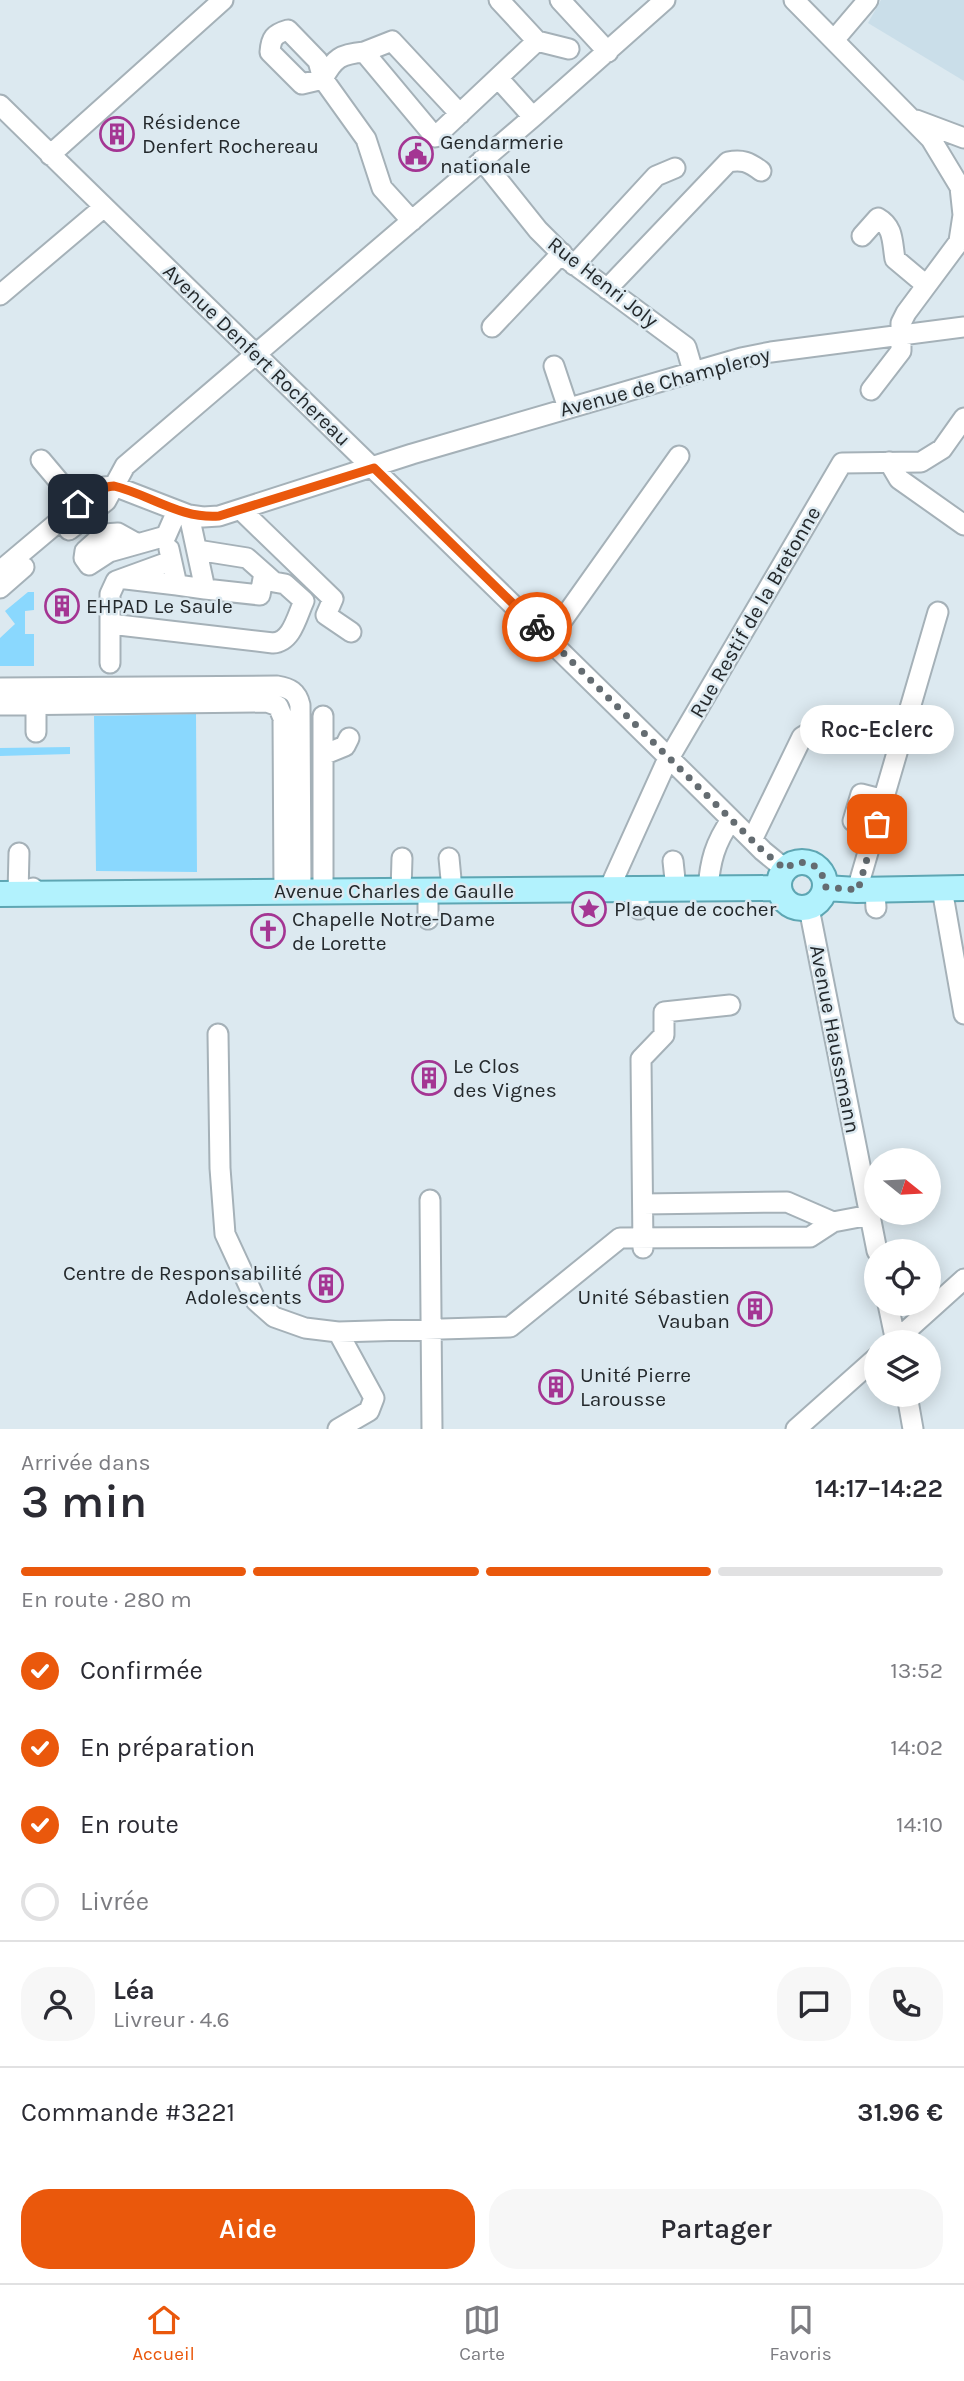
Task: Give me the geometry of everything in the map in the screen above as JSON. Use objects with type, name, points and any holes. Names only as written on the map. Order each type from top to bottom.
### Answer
[{"type":"main road","points":[[797,862],[812,864],[822,874],[825,887],[822,898],[809,908],[793,907],[786,903],[782,879],[797,862]]},
{"type":"main road","name":"Avenue Charles de Gaulle","points":[[7,893],[609,889],[639,899],[676,889],[708,889],[782,879]]},
{"type":"main road","points":[[825,887],[869,896],[953,888]]},
{"type":"street","points":[[50,155],[223,0]]},
{"type":"street","points":[[499,0],[537,41],[569,49]]},
{"type":"street","points":[[560,0],[608,52]]},
{"type":"street","points":[[0,588],[86,515],[100,508],[125,466],[533,117],[665,0]]},
{"type":"street","points":[[794,0],[930,139],[960,187],[963,215],[961,238],[901,323],[901,351],[871,390]]},
{"type":"street","points":[[834,40],[868,0]]},
{"type":"street","points":[[412,221],[382,188],[366,139],[324,79],[331,63],[347,54],[364,52],[392,41],[460,114]]},
{"type":"street","points":[[364,52],[435,137],[537,41]]},
{"type":"street","points":[[391,87],[414,65]]},
{"type":"street","points":[[498,78],[533,117]]},
{"type":"street","name":"Avenue Denfert Rochereau","points":[[0,105],[670,758],[752,840],[782,879]]},
{"type":"street","points":[[911,119],[964,138]]},
{"type":"street","points":[[607,289],[728,162],[740,159],[761,171]]},
{"type":"street","name":"Rue Henri Joly","points":[[482,160],[538,230],[568,259],[687,347],[693,371]]},
{"type":"street","points":[[492,327],[568,259],[666,164]]},
{"type":"street","points":[[0,295],[104,207]]},
{"type":"street","points":[[862,236],[878,218],[887,223],[891,230],[895,258],[926,285]]},
{"type":"street","name":"Avenue de Champleroy","points":[[183,513],[203,517],[241,510],[405,456],[693,371],[771,352],[964,327]]},
{"type":"street","points":[[554,366],[568,408]]},
{"type":"street","name":"Rue Restif de la Bretonne","points":[[609,889],[634,844],[662,770],[842,463],[921,462],[942,449],[964,418]]},
{"type":"street","points":[[549,639],[679,456]]},
{"type":"street","points":[[41,460],[78,504]]},
{"type":"street","points":[[889,462],[899,479],[964,525]]},
{"type":"street","points":[[0,571],[78,504],[104,486],[114,486],[183,513],[197,550],[205,589]]},
{"type":"street","points":[[241,510],[333,599],[326,615],[351,632]]},
{"type":"street","points":[[136,543],[166,536],[183,513]]},
{"type":"street","points":[[166,536],[177,585]]},
{"type":"street","points":[[110,624],[282,643],[288,637],[304,601],[285,584],[274,582],[247,558],[197,550]]},
{"type":"street","points":[[110,663],[111,590],[116,581],[171,561]]},
{"type":"street","points":[[121,579],[260,595],[264,573]]},
{"type":"street","points":[[869,896],[884,800],[938,612]]},
{"type":"street","points":[[0,688],[277,687],[293,691],[300,705],[296,891]]},
{"type":"street","points":[[0,705],[267,702],[278,706],[283,718],[296,891]]},
{"type":"street","points":[[36,705],[36,732]]},
{"type":"street","points":[[296,891],[323,755],[323,716]]},
{"type":"street","points":[[752,840],[802,737],[810,732]]},
{"type":"street","points":[[323,755],[345,746],[349,738]]},
{"type":"street","points":[[853,821],[861,794],[884,800]]},
{"type":"street","points":[[708,889],[709,864],[731,820]]},
{"type":"street","points":[[7,893],[19,853]]},
{"type":"street","points":[[401,891],[402,858]]},
{"type":"street","points":[[428,919],[449,858]]},
{"type":"street","points":[[673,861],[676,889]]},
{"type":"street","points":[[953,888],[964,1014]]},
{"type":"street","name":"Avenue Haussmann","points":[[809,908],[864,1185]]},
{"type":"street","points":[[643,1243],[641,1059],[664,1035],[664,1012],[730,1005]]},
{"type":"street","points":[[218,1034],[220,1168],[225,1234],[256,1301],[274,1317],[305,1328],[338,1332],[510,1327],[620,1238],[643,1243],[810,1237],[833,1222],[864,1216]]},
{"type":"street","points":[[430,1200],[432,1429]]},
{"type":"street","points":[[643,1204],[787,1202],[833,1222]]},
{"type":"street","points":[[908,1330],[964,1279]]},
{"type":"street","points":[[338,1332],[374,1398],[369,1411],[338,1429]]},
{"type":"street","points":[[796,1429],[864,1369]]},
{"type":"street","points":[[909,1407],[913,1429]]},
{"type":"shaded area","points":[[881,0],[964,0],[964,81],[868,23]]},
{"type":"shaded area","points":[[28,592],[34,592],[34,610],[25,611],[25,634],[34,634],[34,666],[0,666],[0,638],[15,624],[5,611]]},
{"type":"shaded area","points":[[196,714],[197,872],[96,871],[94,716]]},
{"type":"shaded area","points":[[70,747],[70,754],[0,756],[0,748]]},
{"type":"way so far","points":[[537,627],[763,851],[785,869],[797,862],[812,864],[822,874],[825,887],[858,890],[877,824]]},
{"type":"place","name":"Résidence Denfert Rochereau","points":[[117,134]]},
{"type":"place","name":"Gendarmerie nationale","points":[[416,154]]},
{"type":"place","name":"EHPAD Le Saule","points":[[62,606]]},
{"type":"place","name":"Roc-Eclerc","points":[[877,824]]},
{"type":"place","name":"Plaque de cocher","points":[[589,909]]},
{"type":"place","name":"Chapelle Notre-Dame de Lorette","points":[[268,931]]},
{"type":"place","name":"Le Clos des Vignes","points":[[429,1078]]},
{"type":"place","name":"Centre de Responsabilité Adolescents","points":[[326,1285]]},
{"type":"place","name":"Unité Sébastien Vauban","points":[[755,1309]]},
{"type":"place","name":"Unité Pierre Larousse","points":[[556,1387]]},
{"type":"route","points":[[78,504],[104,486],[114,486],[188,515],[219,516],[374,468],[537,627]]}]
